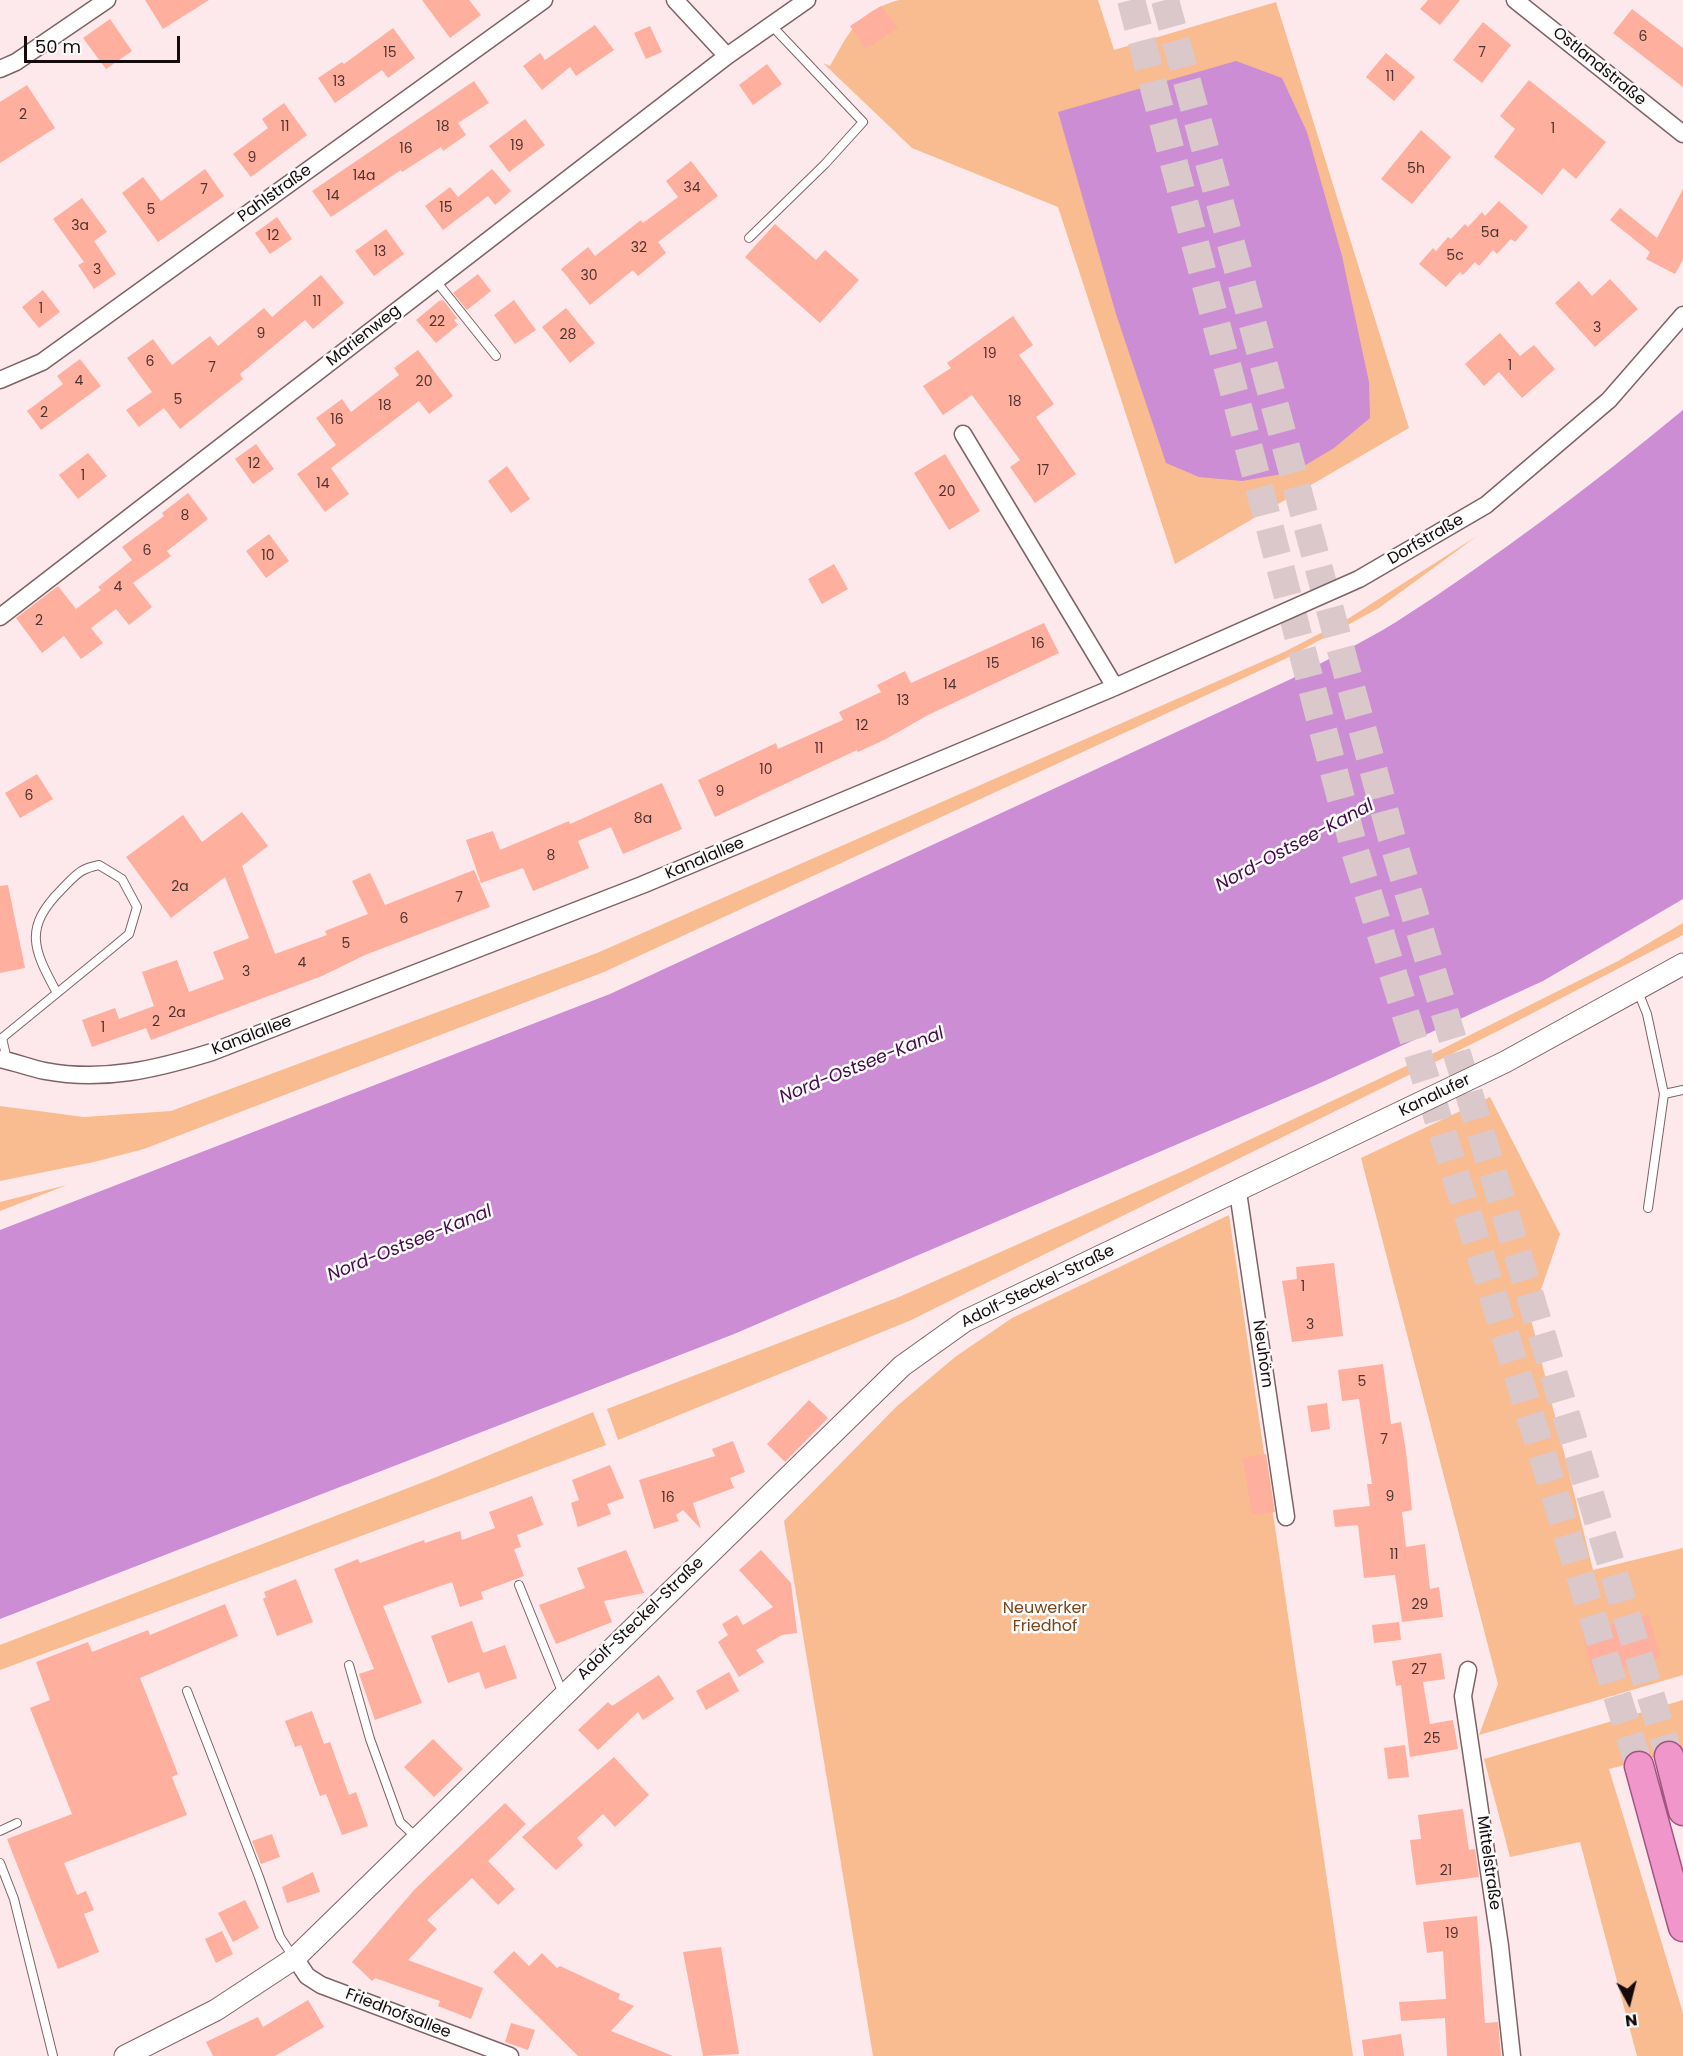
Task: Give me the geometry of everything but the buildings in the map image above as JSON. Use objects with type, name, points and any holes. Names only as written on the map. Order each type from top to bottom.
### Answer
[{"type":"highway","points":[[1669,1756],[1683,1811]]},
{"type":"highway","points":[[1639,1766],[1683,1927]]},
{"type":"street","points":[[0,69],[16,62],[108,0]]},
{"type":"street","name":"Pahlstraße","points":[[0,380],[42,362],[544,0]]},
{"type":"street","points":[[675,0],[727,56]]},
{"type":"street","name":"Marienweg","points":[[0,617],[727,56],[807,0]]},
{"type":"street","name":"Ostlandstraße","points":[[1515,0],[1683,134]]},
{"type":"street","name":"Dorfstraße","points":[[1115,687],[1359,579],[1486,505],[1609,400],[1683,315]]},
{"type":"street","points":[[963,434],[1115,687]]},
{"type":"street","name":"Kanalallee","points":[[2,1059],[46,1071],[115,1076],[159,1068],[212,1052],[642,885],[1115,687]]},
{"type":"street","name":"Kanalufer","points":[[1181,1218],[1505,1062],[1683,964]]},
{"type":"street","name":"Neuhörn","points":[[1238,1192],[1286,1517]]},
{"type":"street","name":"Adolf-Steckel-Straße","points":[[125,2056],[216,2010],[295,1958],[902,1366],[965,1321],[994,1305],[1181,1218]]},
{"type":"street","name":"Mittelstraße","points":[[1468,1670],[1463,1696],[1500,1946],[1512,2056]]},
{"type":"street","name":"Friedhofsallee","points":[[295,1958],[307,1976],[321,1985],[510,2056]]},
{"type":"lane","points":[[749,238],[825,164],[863,122],[771,25]]},
{"type":"lane","points":[[435,281],[496,356]]},
{"type":"lane","points":[[2,1059],[2,1038],[57,993],[129,934],[137,907],[122,879],[99,865],[82,868],[46,905],[34,930],[42,964],[57,993]]},
{"type":"lane","points":[[1637,989],[1647,1014],[1664,1094],[1648,1208]]},
{"type":"lane","points":[[1664,1094],[1683,1090]]},
{"type":"lane","points":[[519,1585],[563,1695]]},
{"type":"lane","points":[[349,1665],[370,1739],[400,1821],[418,1840]]},
{"type":"lane","points":[[187,1691],[259,1876],[280,1937],[295,1958]]},
{"type":"lane","points":[[0,1831],[18,1823]]},
{"type":"lane","points":[[0,1863],[14,1899],[53,2056]]},
{"type":"green space","points":[[899,0],[1098,0],[1114,50],[1276,2],[1409,428],[1175,564],[1058,207],[912,148],[823,63],[830,66],[856,24],[864,17],[873,10]]},
{"type":"green space","points":[[1477,536],[1379,608],[1285,659],[604,972],[144,1149],[94,1162],[0,1181],[0,1106],[84,1117],[171,1111],[597,953],[1284,652],[1346,620]]},
{"type":"green space","points":[[1683,923],[1683,935],[1496,1032],[909,1321],[618,1440],[607,1409],[899,1297],[1183,1171],[1434,1053],[1618,961]]},
{"type":"green space","points":[[1490,1097],[1560,1234],[1531,1319],[1593,1570],[1683,1548],[1683,1675],[1479,1735],[1498,1684],[1361,1158]]},
{"type":"green space","points":[[67,1185],[0,1211],[0,1202]]},
{"type":"green space","name":"Neuwerker Friedhof","points":[[1229,1215],[1353,2056],[873,2056],[784,1521],[897,1406],[955,1357],[1012,1318]]},
{"type":"green space","points":[[593,1412],[606,1445],[0,1670],[0,1645],[434,1478]]},
{"type":"green space","points":[[1683,1700],[1683,1750],[1609,1769],[1683,2013],[1683,2056],[1637,2056],[1580,1842],[1510,1857],[1484,1759]]},
{"type":"water","points":[[1236,61],[1282,78],[1307,132],[1342,256],[1369,382],[1370,418],[1334,448],[1294,472],[1242,481],[1199,477],[1166,463],[1116,314],[1058,112]]},
{"type":"water","name":"Nord-Ostsee-Kanal","points":[[1683,410],[1683,899],[1543,981],[1318,1084],[734,1334],[0,1619],[0,1230],[610,994],[1291,679],[1383,630],[1470,573],[1578,494]]},
{"type":"tunnel","points":[[1131,0],[1354,848],[1639,1766]]},
{"type":"tunnel","points":[[1165,0],[1391,835],[1669,1756]]}]
